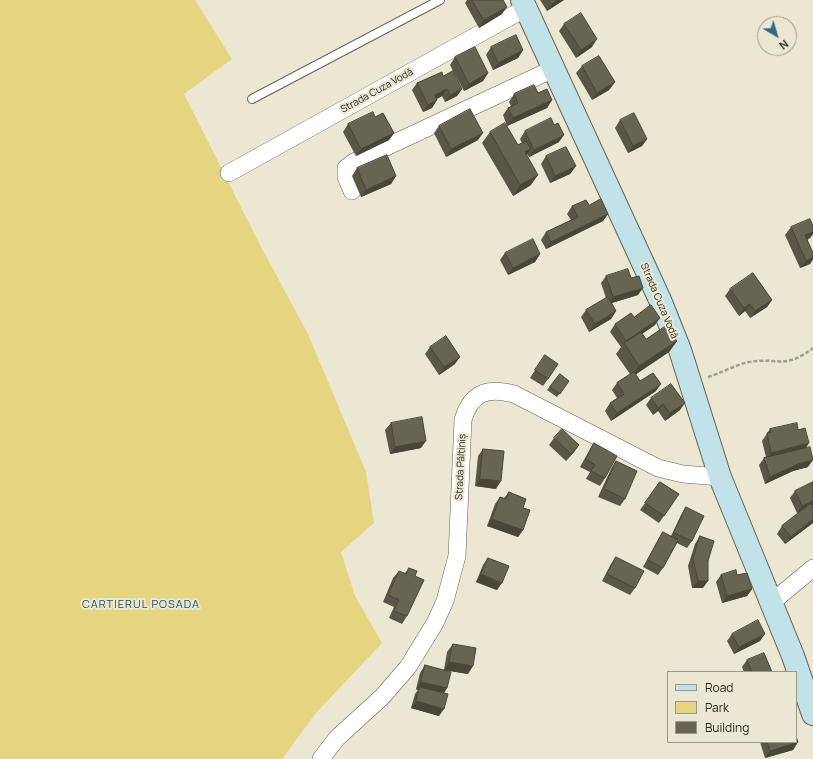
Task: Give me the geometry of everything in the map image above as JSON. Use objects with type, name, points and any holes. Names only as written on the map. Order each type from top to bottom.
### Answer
[{"type":"street","name":"Strada Cuza Vodă","points":[[229,173],[524,4],[660,300],[690,383],[720,477],[793,656],[813,714]]},
{"type":"street","points":[[352,191],[346,177],[346,168],[354,162],[553,69]]},
{"type":"street","name":"Strada Păltiniș","points":[[321,759],[337,738],[382,697],[408,667],[435,623],[445,601],[457,556],[463,420],[467,409],[478,395],[497,390],[514,394],[658,468],[683,474],[720,477]]},
{"type":"street","points":[[771,603],[813,568]]},
{"type":"lane","points":[[252,99],[440,0]]},
{"type":"path","points":[[690,383],[749,362],[790,362],[800,358],[813,348]]},
{"type":"green space","points":[[0,0],[195,0],[232,59],[184,94],[259,243],[308,334],[366,472],[374,523],[341,552],[355,596],[382,643],[316,713],[282,759],[0,759]]},
{"type":"building","points":[[472,0],[503,0],[507,7],[484,20]]},
{"type":"building","points":[[549,0],[558,0],[552,4]]},
{"type":"building","points":[[581,13],[597,39],[581,50],[564,24]]},
{"type":"building","points":[[516,35],[523,50],[498,63],[491,47]]},
{"type":"building","points":[[475,47],[488,73],[469,84],[455,57]]},
{"type":"building","points":[[599,56],[615,82],[597,93],[582,66]]},
{"type":"building","points":[[453,71],[462,89],[450,95],[447,89],[435,95],[437,100],[428,105],[417,83],[442,72],[443,76]]},
{"type":"building","points":[[534,85],[538,93],[547,89],[552,100],[513,118],[508,108],[518,103],[514,94]]},
{"type":"building","points":[[470,109],[483,133],[451,149],[439,126]]},
{"type":"building","points":[[373,112],[375,117],[383,113],[394,133],[361,149],[348,124]]},
{"type":"building","points":[[634,113],[647,139],[633,146],[620,120]]},
{"type":"building","points":[[551,118],[554,125],[558,123],[564,135],[534,150],[525,131]]},
{"type":"building","points":[[505,123],[518,145],[526,141],[531,149],[525,152],[538,175],[520,185],[490,132]]},
{"type":"building","points":[[566,147],[576,166],[555,176],[546,156]]},
{"type":"building","points":[[387,155],[396,176],[366,190],[357,168]]},
{"type":"building","points":[[601,199],[608,214],[551,242],[546,232],[578,217],[572,206],[586,200],[589,205]]},
{"type":"building","points":[[810,219],[813,226],[813,232],[805,235],[813,253],[813,257],[806,261],[791,227]]},
{"type":"building","points":[[533,239],[540,254],[513,268],[505,253]]},
{"type":"building","points":[[628,269],[631,278],[639,276],[643,288],[613,297],[606,276]]},
{"type":"building","points":[[753,273],[772,300],[755,311],[750,304],[744,308],[730,289]]},
{"type":"building","points":[[608,297],[616,311],[595,324],[586,310]]},
{"type":"building","points":[[651,305],[660,318],[626,341],[615,324],[631,313],[634,317]]},
{"type":"building","points":[[666,326],[677,341],[639,366],[624,343],[641,332],[646,339]]},
{"type":"building","points":[[446,336],[460,357],[444,367],[430,347]]},
{"type":"building","points":[[545,355],[558,364],[548,379],[535,370]]},
{"type":"building","points":[[634,372],[640,381],[653,373],[661,384],[617,413],[610,403],[624,394],[617,383]]},
{"type":"building","points":[[560,374],[569,381],[560,394],[550,387]]},
{"type":"building","points":[[671,384],[685,403],[670,413],[663,404],[658,408],[651,398]]},
{"type":"building","points":[[422,417],[426,441],[395,447],[391,423]]},
{"type":"building","points":[[797,423],[798,430],[805,428],[809,443],[771,453],[767,433],[771,432],[770,429]]},
{"type":"building","points":[[562,429],[579,445],[571,454],[554,438]]},
{"type":"building","points":[[594,443],[617,456],[605,478],[591,471],[595,465],[586,459]]},
{"type":"building","points":[[810,447],[813,460],[798,464],[770,477],[764,458]]},
{"type":"building","points":[[483,449],[504,451],[501,481],[480,479]]},
{"type":"building","points":[[616,461],[637,471],[625,499],[604,489]]},
{"type":"building","points":[[660,482],[679,494],[664,516],[645,503]]},
{"type":"building","points":[[813,482],[813,501],[802,506],[795,491]]},
{"type":"building","points":[[509,492],[526,499],[523,508],[530,510],[523,530],[492,519],[500,497],[506,499]]},
{"type":"building","points":[[810,504],[813,507],[813,519],[791,537],[782,526]]},
{"type":"building","points":[[686,507],[704,516],[692,541],[674,533]]},
{"type":"building","points":[[663,532],[678,540],[663,568],[648,560]]},
{"type":"building","points":[[700,536],[714,541],[708,561],[708,581],[698,581],[693,559]]},
{"type":"building","points":[[616,557],[644,571],[635,588],[607,574]]},
{"type":"building","points":[[488,558],[509,566],[502,583],[481,574]]},
{"type":"building","points":[[409,568],[417,571],[415,576],[424,580],[407,616],[394,611],[399,600],[388,595],[399,571],[406,574]]},
{"type":"building","points":[[736,570],[737,575],[747,573],[752,589],[727,596],[721,575]]},
{"type":"building","points":[[758,620],[765,634],[739,647],[732,634]]},
{"type":"building","points":[[453,644],[476,648],[473,666],[449,662]]},
{"type":"building","points":[[764,653],[772,671],[752,671],[747,660]]},
{"type":"building","points":[[425,665],[451,672],[447,688],[421,682]]},
{"type":"building","points":[[420,687],[448,694],[444,709],[416,701]]},
{"type":"building","points":[[767,743],[795,743],[770,751]]},
{"type":"district","name":"CARTIERUL POSADA","points":[[141,605]]}]
